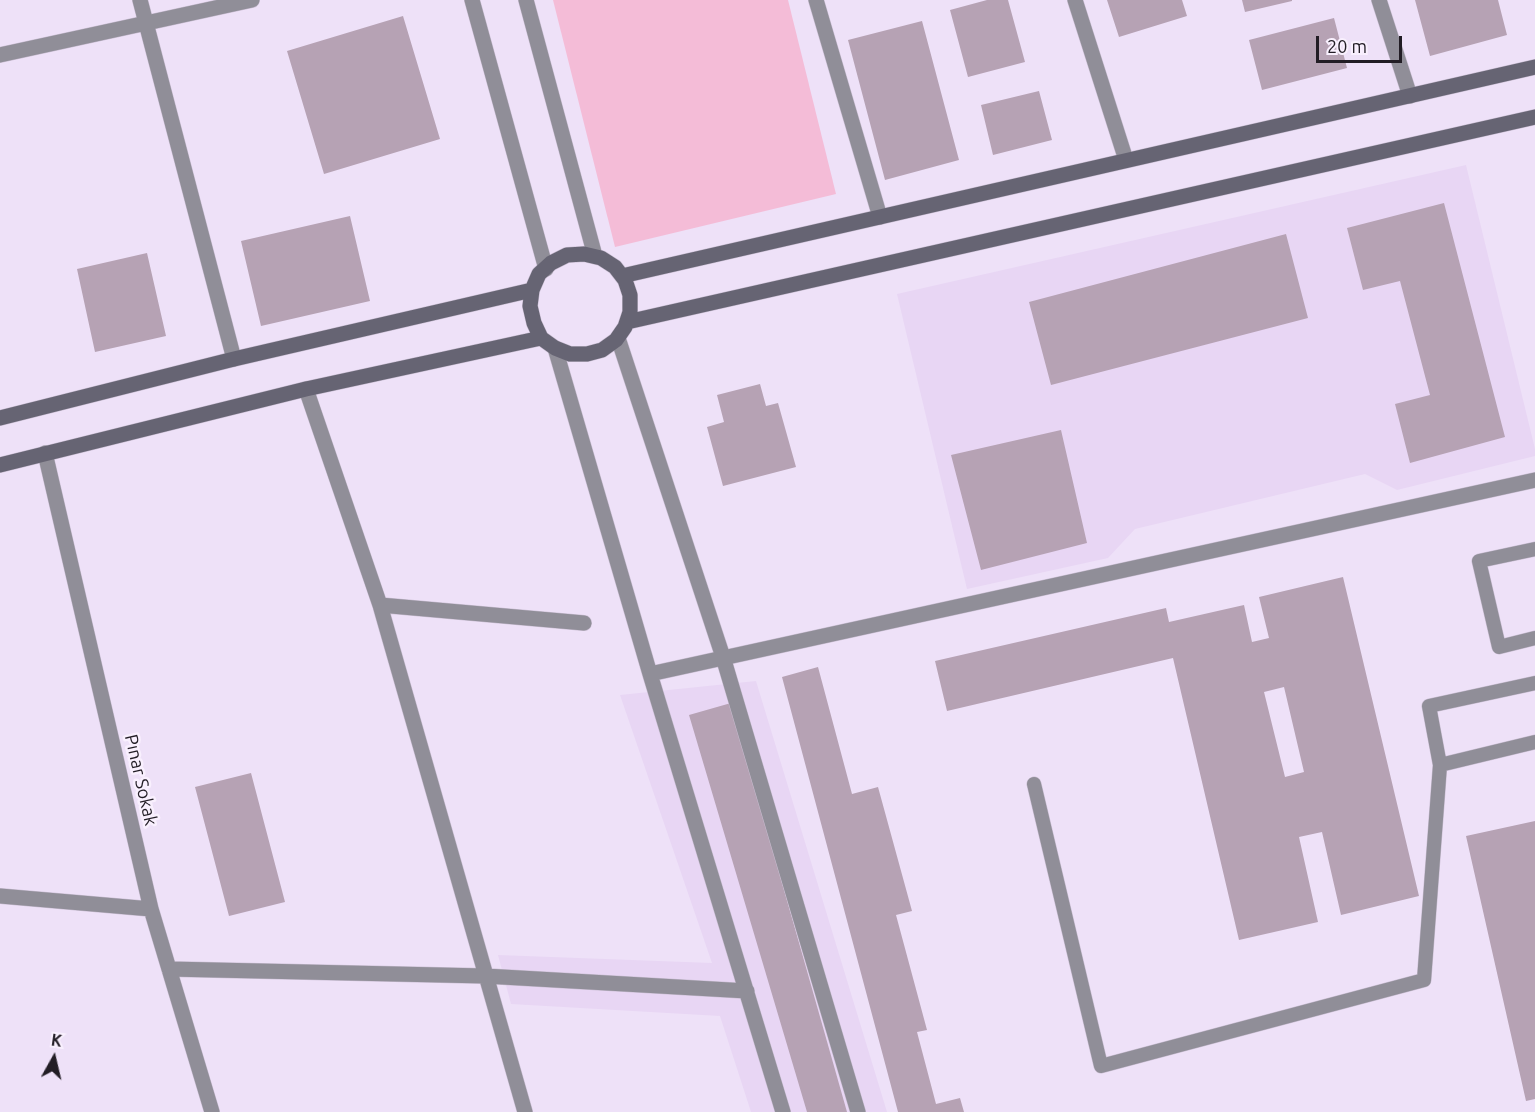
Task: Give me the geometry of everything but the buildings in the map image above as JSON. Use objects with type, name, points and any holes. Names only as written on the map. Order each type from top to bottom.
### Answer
[{"type":"main road","points":[[622,276],[1535,67]]},
{"type":"main road","points":[[627,322],[1535,117]]},
{"type":"main road","points":[[567,255],[596,256],[615,267],[622,276],[630,295],[630,312],[618,338],[603,350],[586,354],[570,354],[555,348],[541,338],[530,306],[532,290],[539,274],[552,263],[567,255]]},
{"type":"main road","points":[[0,418],[234,359],[532,290]]},
{"type":"main road","points":[[0,465],[306,389],[541,338]]},
{"type":"street","points":[[140,0],[234,359]]},
{"type":"street","points":[[0,55],[146,25],[252,0]]},
{"type":"street","points":[[472,0],[546,268]]},
{"type":"street","points":[[525,0],[596,256]]},
{"type":"street","points":[[816,0],[880,217]]},
{"type":"street","points":[[1075,0],[1126,160]]},
{"type":"street","points":[[1379,0],[1410,96]]},
{"type":"street","points":[[618,338],[723,657],[858,1112]]},
{"type":"street","points":[[555,348],[650,674],[783,1112]]},
{"type":"street","points":[[306,389],[380,605],[525,1112]]},
{"type":"street","name":"Pınar Sokak","points":[[45,453],[151,909],[212,1112]]},
{"type":"street","points":[[650,674],[1535,480]]},
{"type":"street","points":[[380,605],[585,623]]},
{"type":"street","points":[[0,896],[151,909]]},
{"type":"street","points":[[169,969],[485,976],[747,991]]},
{"type":"lane","points":[[1535,549],[1479,561],[1498,646],[1535,639]]},
{"type":"lane","points":[[1034,784],[1101,1066],[1424,980],[1440,765],[1430,706],[1535,683]]},
{"type":"lane","points":[[1440,765],[1535,742]]},
{"type":"shaded area","points":[[553,0],[788,0],[836,194],[615,247]]},
{"type":"shaded area","points":[[1466,165],[1535,456],[1397,490],[1365,474],[1135,529],[1108,558],[967,589],[897,294]]},
{"type":"shaded area","points":[[756,681],[887,1112],[751,1112],[720,1016],[511,1004],[498,955],[712,963],[620,695]]}]
